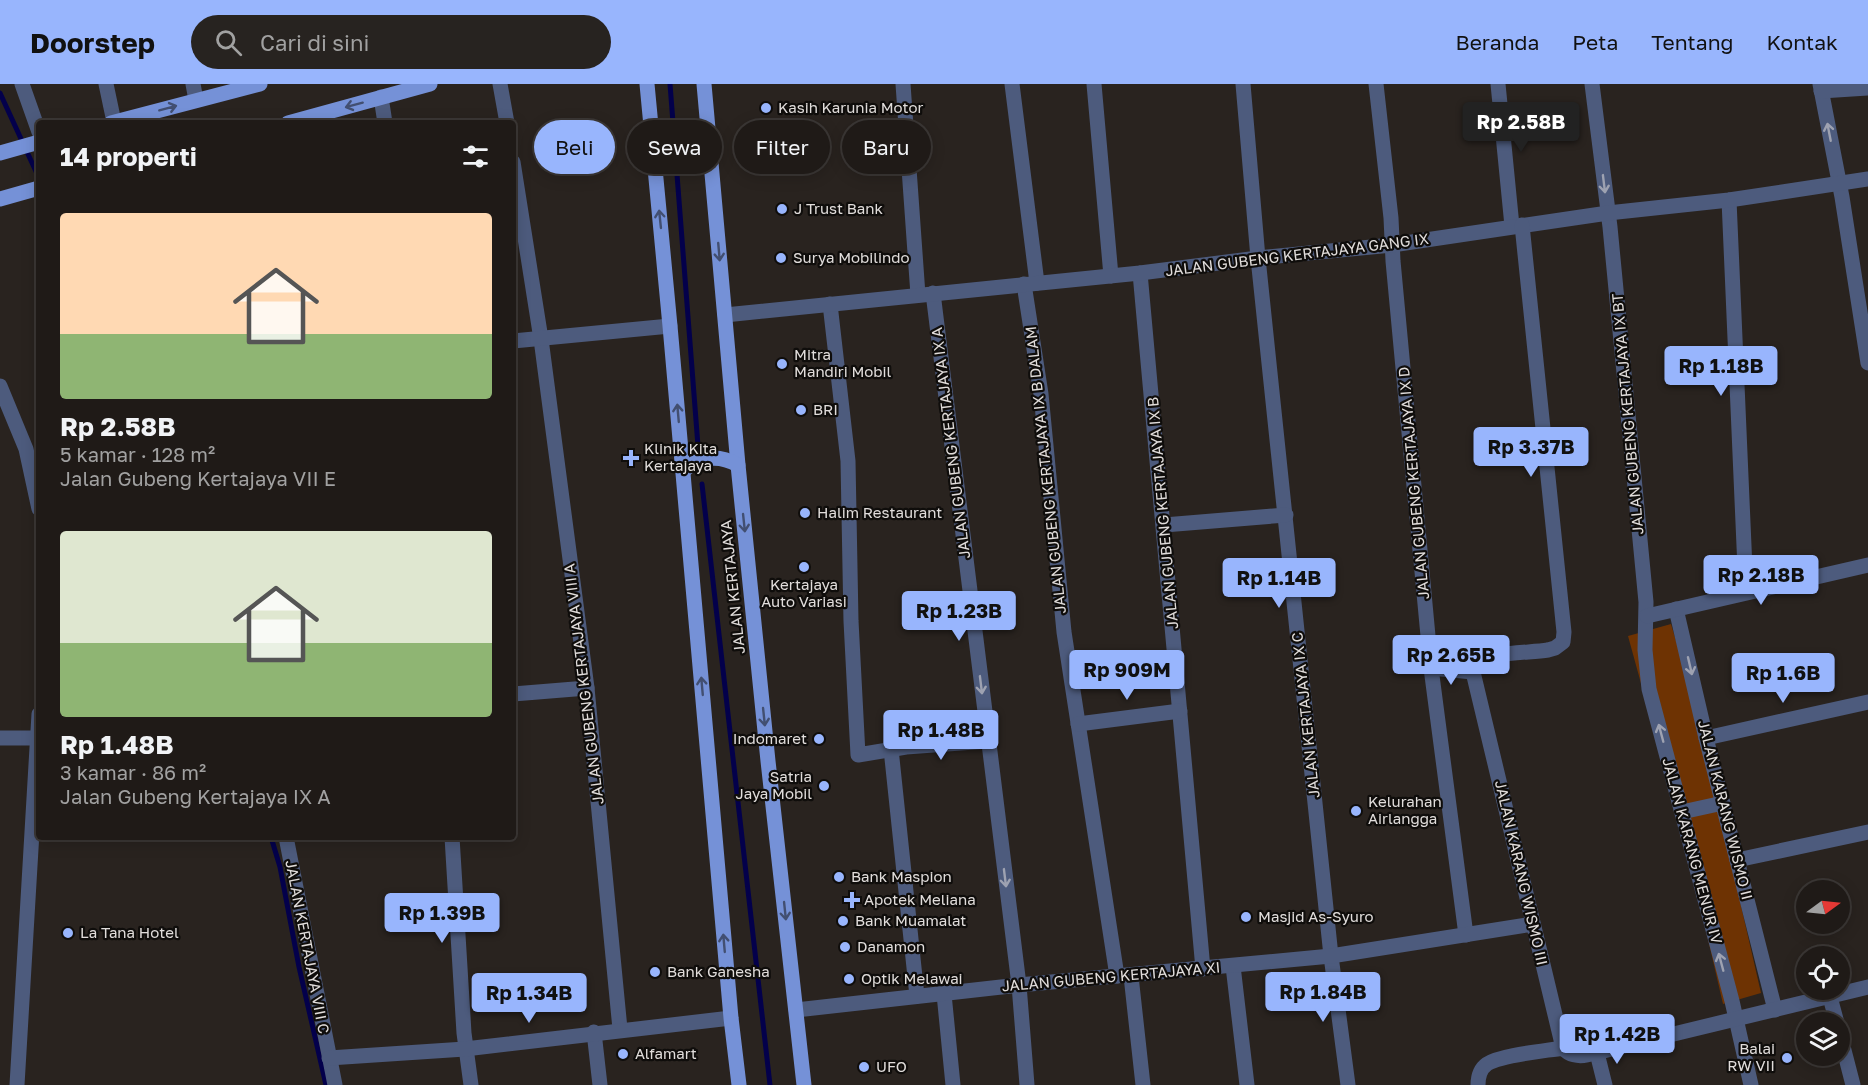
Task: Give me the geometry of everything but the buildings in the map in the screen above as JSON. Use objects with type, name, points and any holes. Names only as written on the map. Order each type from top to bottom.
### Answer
[{"type":"main road","points":[[123,120],[260,84]]},
{"type":"main road","points":[[310,120],[430,84]]},
{"type":"main road","points":[[647,84],[731,1018],[739,1085]]},
{"type":"main road","name":"JALAN KERTAJAYA","points":[[704,84],[738,465],[804,1085]]},
{"type":"main road","points":[[8,151],[36,139]]},
{"type":"main road","points":[[0,198],[35,189]]},
{"type":"main road","points":[[683,471],[690,464],[709,457],[720,457],[738,465]]},
{"type":"street","points":[[22,84],[36,135]]},
{"type":"street","points":[[106,84],[112,120]]},
{"type":"street","points":[[193,84],[196,100]]},
{"type":"street","points":[[500,84],[506,120]]},
{"type":"street","name":"JALAN GUBENG KERTAJAYA IX A","points":[[903,84],[925,294],[988,741],[1019,985],[1026,1085]]},
{"type":"street","name":"JALAN GUBENG KERTAJAYA IX B DALAM","points":[[1012,84],[1064,632],[1078,724],[1143,1085]]},
{"type":"street","points":[[1094,84],[1111,276]]},
{"type":"street","name":"JALAN KERTAJAYA IX C","points":[[1243,84],[1258,258],[1331,956],[1348,1085]]},
{"type":"street","name":"JALAN GUBENG KERTAJAYA IX D","points":[[1376,84],[1431,668],[1466,935]]},
{"type":"street","points":[[1431,668],[1473,672],[1477,665],[1495,657],[1555,648],[1563,642],[1564,632],[1517,226],[1498,84]]},
{"type":"street","name":"JALAN GUBENG KERTAJAYA IX BT","points":[[1592,84],[1608,213],[1647,616]]},
{"type":"street","points":[[1868,88],[1820,87],[1863,293],[1868,363]]},
{"type":"street","points":[[381,97],[385,120]]},
{"type":"street","name":"JALAN GUBENG KERTAJAYA GANG IX","points":[[725,315],[1392,245],[1608,213],[1729,200],[1868,179]]},
{"type":"street","name":"JALAN GUBENG KERTAJAYA VIII A","points":[[516,181],[541,339],[587,688],[620,1029]]},
{"type":"street","points":[[1729,200],[1746,592]]},
{"type":"street","name":"JALAN GUBENG KERTAJAYA IX B","points":[[1140,273],[1203,969]]},
{"type":"street","points":[[830,304],[848,461],[851,621],[858,755],[891,749],[988,741]]},
{"type":"street","points":[[516,341],[670,326]]},
{"type":"street","points":[[0,386],[26,449],[36,495]]},
{"type":"street","points":[[1164,525],[1286,515]]},
{"type":"street","points":[[1647,616],[1868,565]]},
{"type":"street","name":"JALAN KARANG WISMO II","points":[[1676,609],[1775,1010]]},
{"type":"street","name":"JALAN KARANG MENUR IV","points":[[1647,616],[1645,650],[1649,690],[1736,1019],[1751,1085]]},
{"type":"street","name":"JALAN KARANG WISMO III","points":[[1473,672],[1563,1047]]},
{"type":"street","points":[[516,694],[587,688]]},
{"type":"street","points":[[1706,738],[1868,702]]},
{"type":"street","points":[[1078,724],[1180,711]]},
{"type":"street","points":[[0,738],[36,738]]},
{"type":"street","points":[[891,749],[917,996]]},
{"type":"street","points":[[17,1085],[36,771]]},
{"type":"street","points":[[1682,812],[1722,802]]},
{"type":"street","points":[[1737,860],[1868,831]]},
{"type":"street","name":"JALAN KERTAJAYA VIII C","points":[[287,840],[335,1085]]},
{"type":"street","points":[[452,840],[465,1049],[471,1085]]},
{"type":"street","name":"JALAN GUBENG KERTAJAYA XI","points":[[796,1010],[1019,985],[1331,956],[1533,924]]},
{"type":"street","points":[[1233,966],[1247,1085]]},
{"type":"street","points":[[1850,992],[1868,987]]},
{"type":"street","points":[[944,993],[953,1085]]},
{"type":"street","points":[[1478,1085],[1481,1071],[1487,1064],[1498,1059],[1563,1047],[1573,1055],[1592,1054],[1817,1000]]},
{"type":"street","points":[[329,1058],[465,1049],[594,1032],[731,1018]]},
{"type":"street","points":[[594,1032],[600,1085]]},
{"type":"street","points":[[1592,1054],[1605,1085]]},
{"type":"street","points":[[1848,1066],[1853,1085]]},
{"type":"shaded area","points":[[1671,624],[1694,701],[1761,993],[1723,1004],[1690,862],[1628,636]]},
{"type":"waterway","points":[[670,84],[698,446]]},
{"type":"waterway","points":[[0,93],[36,171]]},
{"type":"waterway","points":[[702,484],[770,1085]]},
{"type":"waterway","points":[[272,840],[280,867],[299,967],[326,1085]]},
{"type":"place","name":"Kasih Karunia Motor","points":[[766,108]]},
{"type":"place","name":"J Trust Bank","points":[[782,209]]},
{"type":"place","name":"Surya Mobilindo","points":[[781,258]]},
{"type":"place","name":"Mitra Mandiri Mobil","points":[[782,364]]},
{"type":"place","name":"BRI","points":[[801,410]]},
{"type":"place","name":"Klinik Kita Kertajaya","points":[[631,458]]},
{"type":"place","name":"Halim Restaurant","points":[[805,513]]},
{"type":"place","name":"Kertajaya Auto Variasi","points":[[804,567]]},
{"type":"place","name":"Indomaret","points":[[819,739]]},
{"type":"place","name":"Satria Jaya Mobil","points":[[824,786]]},
{"type":"place","name":"Kelurahan Airlangga","points":[[1356,811]]},
{"type":"place","name":"Bank Maspion","points":[[839,877]]},
{"type":"place","name":"Apotek Meliana","points":[[852,900]]},
{"type":"place","name":"Masjid As-Syuro","points":[[1246,917]]},
{"type":"place","name":"Bank Muamalat","points":[[843,921]]},
{"type":"place","name":"La Tana Hotel","points":[[68,933]]},
{"type":"place","name":"Danamon","points":[[845,947]]},
{"type":"place","name":"Bank Ganesha","points":[[655,972]]},
{"type":"place","name":"Optik Melawai","points":[[849,979]]},
{"type":"place","name":"Alfamart","points":[[623,1054]]},
{"type":"place","name":"Balai RW VII","points":[[1787,1058]]},
{"type":"place","name":"UFO","points":[[864,1067]]}]
